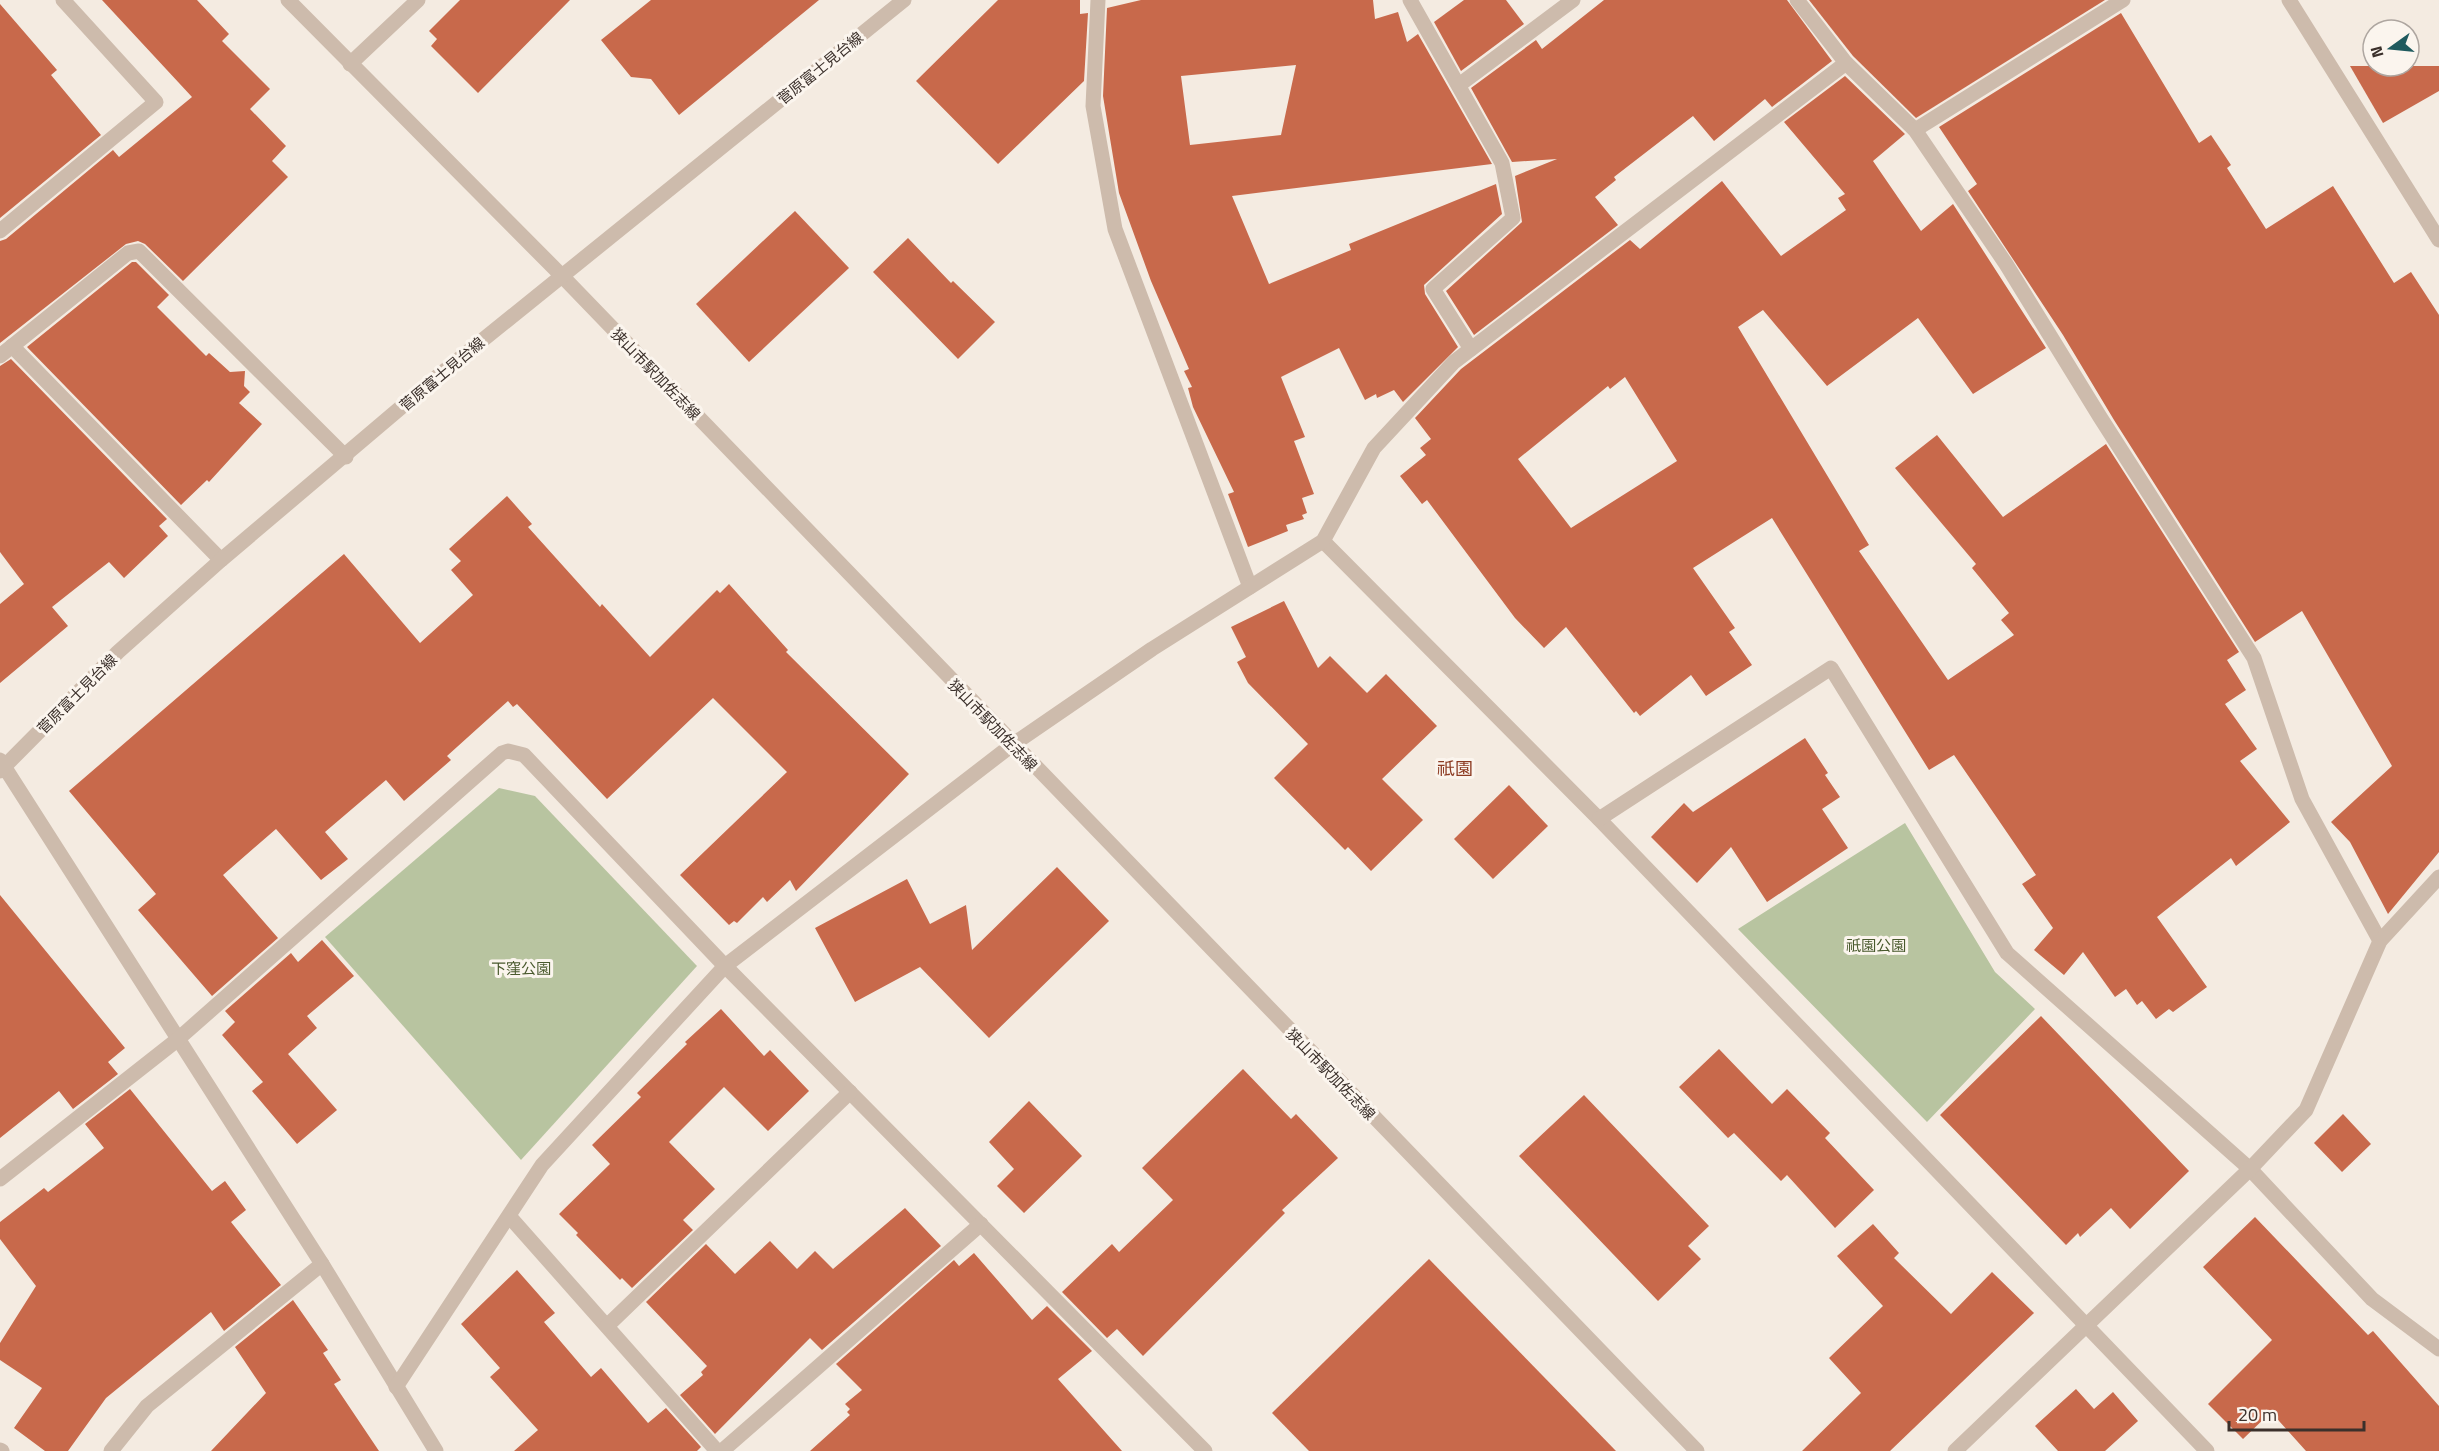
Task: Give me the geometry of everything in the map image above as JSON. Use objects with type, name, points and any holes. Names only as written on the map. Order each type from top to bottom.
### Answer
[{"type":"street","points":[[0,231],[156,102],[63,0]]},
{"type":"street","name":"狭山市駅加佐志線","points":[[288,0],[563,277],[1012,745],[1697,1451]]},
{"type":"street","points":[[350,64],[418,0]]},
{"type":"street","name":"菅原富士見台線","points":[[1,766],[118,652],[438,376],[904,0]]},
{"type":"street","points":[[1098,0],[1093,106],[1115,229],[1250,587]]},
{"type":"street","points":[[1410,0],[1502,163],[1513,218],[1433,289],[1471,349]]},
{"type":"street","points":[[1459,85],[1573,0]]},
{"type":"street","points":[[1797,0],[1846,63],[1915,130],[2006,264],[2100,417],[2254,658],[2302,799],[2380,942]]},
{"type":"street","points":[[1915,130],[2123,0]]},
{"type":"street","points":[[2289,0],[2439,240]]},
{"type":"street","points":[[396,1387],[542,1166],[725,966],[1012,745],[1152,649],[1323,541],[1374,448],[1454,362],[1846,63]]},
{"type":"street","points":[[222,560],[6,351],[128,253],[139,251],[345,457]]},
{"type":"street","points":[[1323,541],[1599,819],[2207,1451]]},
{"type":"street","points":[[1599,819],[1831,668],[2007,953],[2250,1169],[2372,1299],[2439,1349]]},
{"type":"street","points":[[0,1179],[177,1040],[508,751],[524,755],[725,966],[1205,1451]]},
{"type":"street","points":[[1,766],[322,1264],[436,1451]]},
{"type":"street","points":[[1955,1451],[2250,1169],[2306,1110],[2380,942],[2439,877]]},
{"type":"street","points":[[607,1326],[850,1092]]},
{"type":"street","points":[[510,1216],[719,1451],[981,1224]]},
{"type":"street","points":[[111,1451],[147,1406],[322,1264]]},
{"type":"green space","name":"下窪公園","points":[[499,788],[535,796],[697,966],[521,1160],[325,937]]},
{"type":"green space","name":"祇園公園","points":[[1905,823],[1995,972],[2035,1009],[1927,1122],[1738,929]]},
{"type":"building","points":[[102,0],[197,0],[229,34],[222,41],[270,89],[250,109],[286,146],[272,161],[288,177],[183,281],[145,244],[138,241],[126,244],[0,343],[0,241],[6,239],[113,150],[119,157],[192,97]]},
{"type":"building","points":[[460,0],[570,0],[478,93],[431,46],[437,39],[429,31]]},
{"type":"building","points":[[651,0],[819,0],[679,115],[651,79],[631,77],[601,40]]},
{"type":"building","points":[[998,0],[1080,0],[1080,14],[1088,13],[1084,81],[998,164],[916,81]]},
{"type":"building","points":[[1141,0],[1373,0],[1375,19],[1398,12],[1407,42],[1418,34],[1492,164],[1232,196],[1269,284],[1351,250],[1349,244],[1496,184],[1502,214],[1424,285],[1425,294],[1458,347],[1403,402],[1394,390],[1377,398],[1376,394],[1365,400],[1339,348],[1281,377],[1305,437],[1294,441],[1314,494],[1302,498],[1307,513],[1302,515],[1304,519],[1286,525],[1288,531],[1248,547],[1228,494],[1234,492],[1193,407],[1188,388],[1192,387],[1184,371],[1189,369],[1151,281],[1119,193],[1103,96],[1107,8]],"holes":[[[1296,65],[1281,135],[1190,145],[1181,76]]]},
{"type":"building","points":[[1464,0],[1506,0],[1524,24],[1461,71],[1434,22]]},
{"type":"building","points":[[1604,0],[1787,0],[1832,61],[1772,107],[1765,99],[1714,141],[1693,116],[1614,177],[1616,180],[1595,197],[1618,225],[1474,335],[1446,291],[1522,222],[1515,176],[1557,159],[1512,162],[1471,88],[1536,40],[1542,49]]},
{"type":"building","points":[[1809,0],[2105,0],[1916,118],[1853,56]]},
{"type":"building","points":[[0,4],[57,70],[51,75],[101,135],[0,218]]},
{"type":"building","points":[[2121,13],[2199,143],[2211,135],[2231,165],[2227,168],[2266,229],[2333,186],[2394,283],[2411,272],[2439,315],[2439,852],[2388,914],[2350,842],[2331,822],[2392,766],[2302,611],[2255,642],[2114,420],[2063,335],[1968,191],[1977,184],[1939,127]]},
{"type":"building","points":[[2350,66],[2361,66],[2361,78],[2421,78],[2421,66],[2439,66],[2439,91],[2383,123]]},
{"type":"building","points":[[1845,76],[1905,134],[1873,161],[1921,231],[1953,204],[2046,348],[1973,394],[1918,318],[1827,386],[1763,310],[1738,327],[1869,545],[1859,551],[1948,680],[2014,635],[2001,620],[2009,613],[1972,568],[1976,564],[1895,468],[1937,435],[2003,517],[2106,444],[2239,652],[2227,660],[2246,690],[2225,704],[2257,749],[2240,761],[2290,822],[2236,866],[2231,858],[2157,917],[2207,987],[2173,1012],[2169,1009],[2156,1019],[2142,1001],[2137,1005],[2126,989],[2115,997],[2083,952],[2064,975],[2034,950],[2053,928],[2022,884],[2036,875],[1954,755],[1929,770],[1772,518],[1693,568],[1735,628],[1729,632],[1752,665],[1706,696],[1691,675],[1640,716],[1636,711],[1634,713],[1566,627],[1544,648],[1515,618],[1427,500],[1422,504],[1400,476],[1426,455],[1420,448],[1431,439],[1415,418],[1461,369],[1630,240],[1640,249],[1722,181],[1781,256],[1846,210],[1838,198],[1845,194],[1784,122]],"holes":[[[1625,377],[1677,461],[1571,528],[1518,459],[1608,386],[1610,389]]]},
{"type":"building","points":[[795,211],[849,268],[749,362],[696,304]]},
{"type":"building","points":[[908,238],[951,283],[953,281],[995,322],[958,359],[873,272]]},
{"type":"building","points":[[132,262],[136,262],[169,295],[157,307],[206,356],[209,353],[230,372],[245,371],[244,386],[250,392],[239,403],[262,424],[209,482],[207,480],[181,505],[27,347]]},
{"type":"building","points":[[11,359],[167,519],[159,526],[168,536],[124,578],[109,562],[52,607],[68,626],[0,683],[0,604],[24,584],[0,552],[0,366]]},
{"type":"building","points":[[507,496],[532,524],[528,527],[600,607],[602,604],[650,657],[717,590],[720,593],[729,584],[788,650],[786,652],[909,774],[796,891],[790,880],[767,902],[763,897],[737,923],[734,921],[729,925],[680,875],[787,772],[713,698],[607,799],[517,704],[513,707],[508,701],[447,756],[451,760],[404,801],[386,780],[325,832],[348,859],[321,880],[276,829],[223,875],[278,938],[212,996],[138,910],[156,894],[69,791],[344,554],[420,643],[473,595],[451,570],[461,561],[449,549]]},
{"type":"building","points":[[1284,601],[1318,668],[1330,656],[1367,693],[1386,674],[1437,726],[1382,779],[1423,820],[1371,871],[1348,847],[1345,850],[1274,778],[1308,744],[1248,683],[1237,662],[1246,657],[1231,627]]},
{"type":"building","points":[[1805,738],[1828,773],[1825,775],[1840,797],[1822,809],[1848,848],[1767,902],[1731,847],[1697,883],[1651,837],[1684,803],[1693,812]]},
{"type":"building","points":[[1509,785],[1548,826],[1493,879],[1454,839]]},
{"type":"building","points":[[1057,867],[1109,921],[989,1038],[920,967],[855,1002],[815,928],[907,879],[930,924],[966,905],[972,950]]},
{"type":"building","points":[[0,895],[125,1048],[108,1062],[118,1074],[73,1109],[59,1091],[0,1138]]},
{"type":"building","points":[[322,940],[354,976],[307,1016],[317,1028],[288,1054],[337,1110],[297,1144],[252,1091],[263,1082],[222,1035],[235,1022],[225,1011],[291,953],[298,962]]},
{"type":"building","points":[[721,1009],[764,1056],[770,1050],[809,1091],[768,1131],[724,1087],[669,1142],[715,1189],[683,1220],[693,1230],[632,1288],[622,1278],[620,1280],[559,1214],[610,1164],[592,1145],[641,1097],[637,1093],[687,1044],[685,1042]]},
{"type":"building","points":[[2041,1016],[2189,1171],[2130,1229],[2111,1208],[2080,1237],[2078,1233],[2066,1245],[1940,1115]]},
{"type":"building","points":[[1719,1049],[1772,1104],[1787,1089],[1830,1133],[1825,1138],[1874,1190],[1835,1228],[1787,1175],[1781,1181],[1734,1133],[1728,1138],[1679,1087]]},
{"type":"building","points":[[1243,1069],[1291,1119],[1296,1114],[1338,1158],[1282,1210],[1285,1213],[1143,1356],[1117,1329],[1107,1338],[1062,1292],[1112,1244],[1119,1252],[1173,1200],[1142,1168]]},
{"type":"building","points":[[130,1089],[212,1191],[225,1181],[246,1210],[231,1222],[281,1285],[224,1331],[211,1312],[106,1398],[68,1451],[45,1451],[14,1428],[42,1388],[0,1360],[0,1343],[36,1286],[0,1239],[0,1222],[44,1188],[48,1192],[104,1148],[85,1124]]},
{"type":"building","points":[[1584,1095],[1709,1226],[1688,1246],[1701,1259],[1658,1301],[1519,1156]]},
{"type":"building","points":[[1029,1101],[1082,1156],[1024,1213],[997,1186],[1014,1169],[989,1142]]},
{"type":"building","points":[[2343,1114],[2371,1144],[2342,1172],[2314,1143]]},
{"type":"building","points":[[905,1208],[941,1246],[822,1350],[810,1338],[715,1434],[680,1395],[703,1375],[701,1372],[707,1366],[646,1302],[706,1244],[735,1274],[770,1241],[797,1269],[815,1251],[833,1269]]},
{"type":"building","points":[[2255,1217],[2368,1335],[2373,1331],[2439,1406],[2439,1451],[2306,1451],[2271,1412],[2243,1439],[2208,1404],[2272,1340],[2203,1267]]},
{"type":"building","points":[[1873,1224],[1899,1253],[1894,1258],[1951,1314],[1992,1272],[2034,1313],[1890,1451],[1802,1451],[1861,1393],[1829,1358],[1883,1306],[1837,1256]]},
{"type":"building","points":[[974,1253],[1032,1320],[1047,1306],[1092,1351],[1058,1379],[1122,1451],[810,1451],[850,1415],[847,1412],[850,1409],[845,1404],[862,1390],[836,1364],[954,1260],[959,1266]]},
{"type":"building","points":[[1429,1259],[1616,1451],[1309,1451],[1272,1413]]},
{"type":"building","points":[[517,1270],[555,1313],[544,1322],[591,1377],[601,1368],[648,1423],[666,1408],[701,1447],[697,1451],[514,1451],[538,1430],[490,1377],[500,1368],[461,1324]]},
{"type":"building","points":[[293,1300],[328,1350],[323,1353],[341,1380],[334,1384],[379,1451],[211,1451],[266,1393],[235,1347]]},
{"type":"building","points":[[2076,1389],[2094,1409],[2113,1392],[2138,1421],[2105,1451],[2058,1451],[2035,1426]]},
{"type":"district","name":"祇園","points":[[1455,768]]}]
